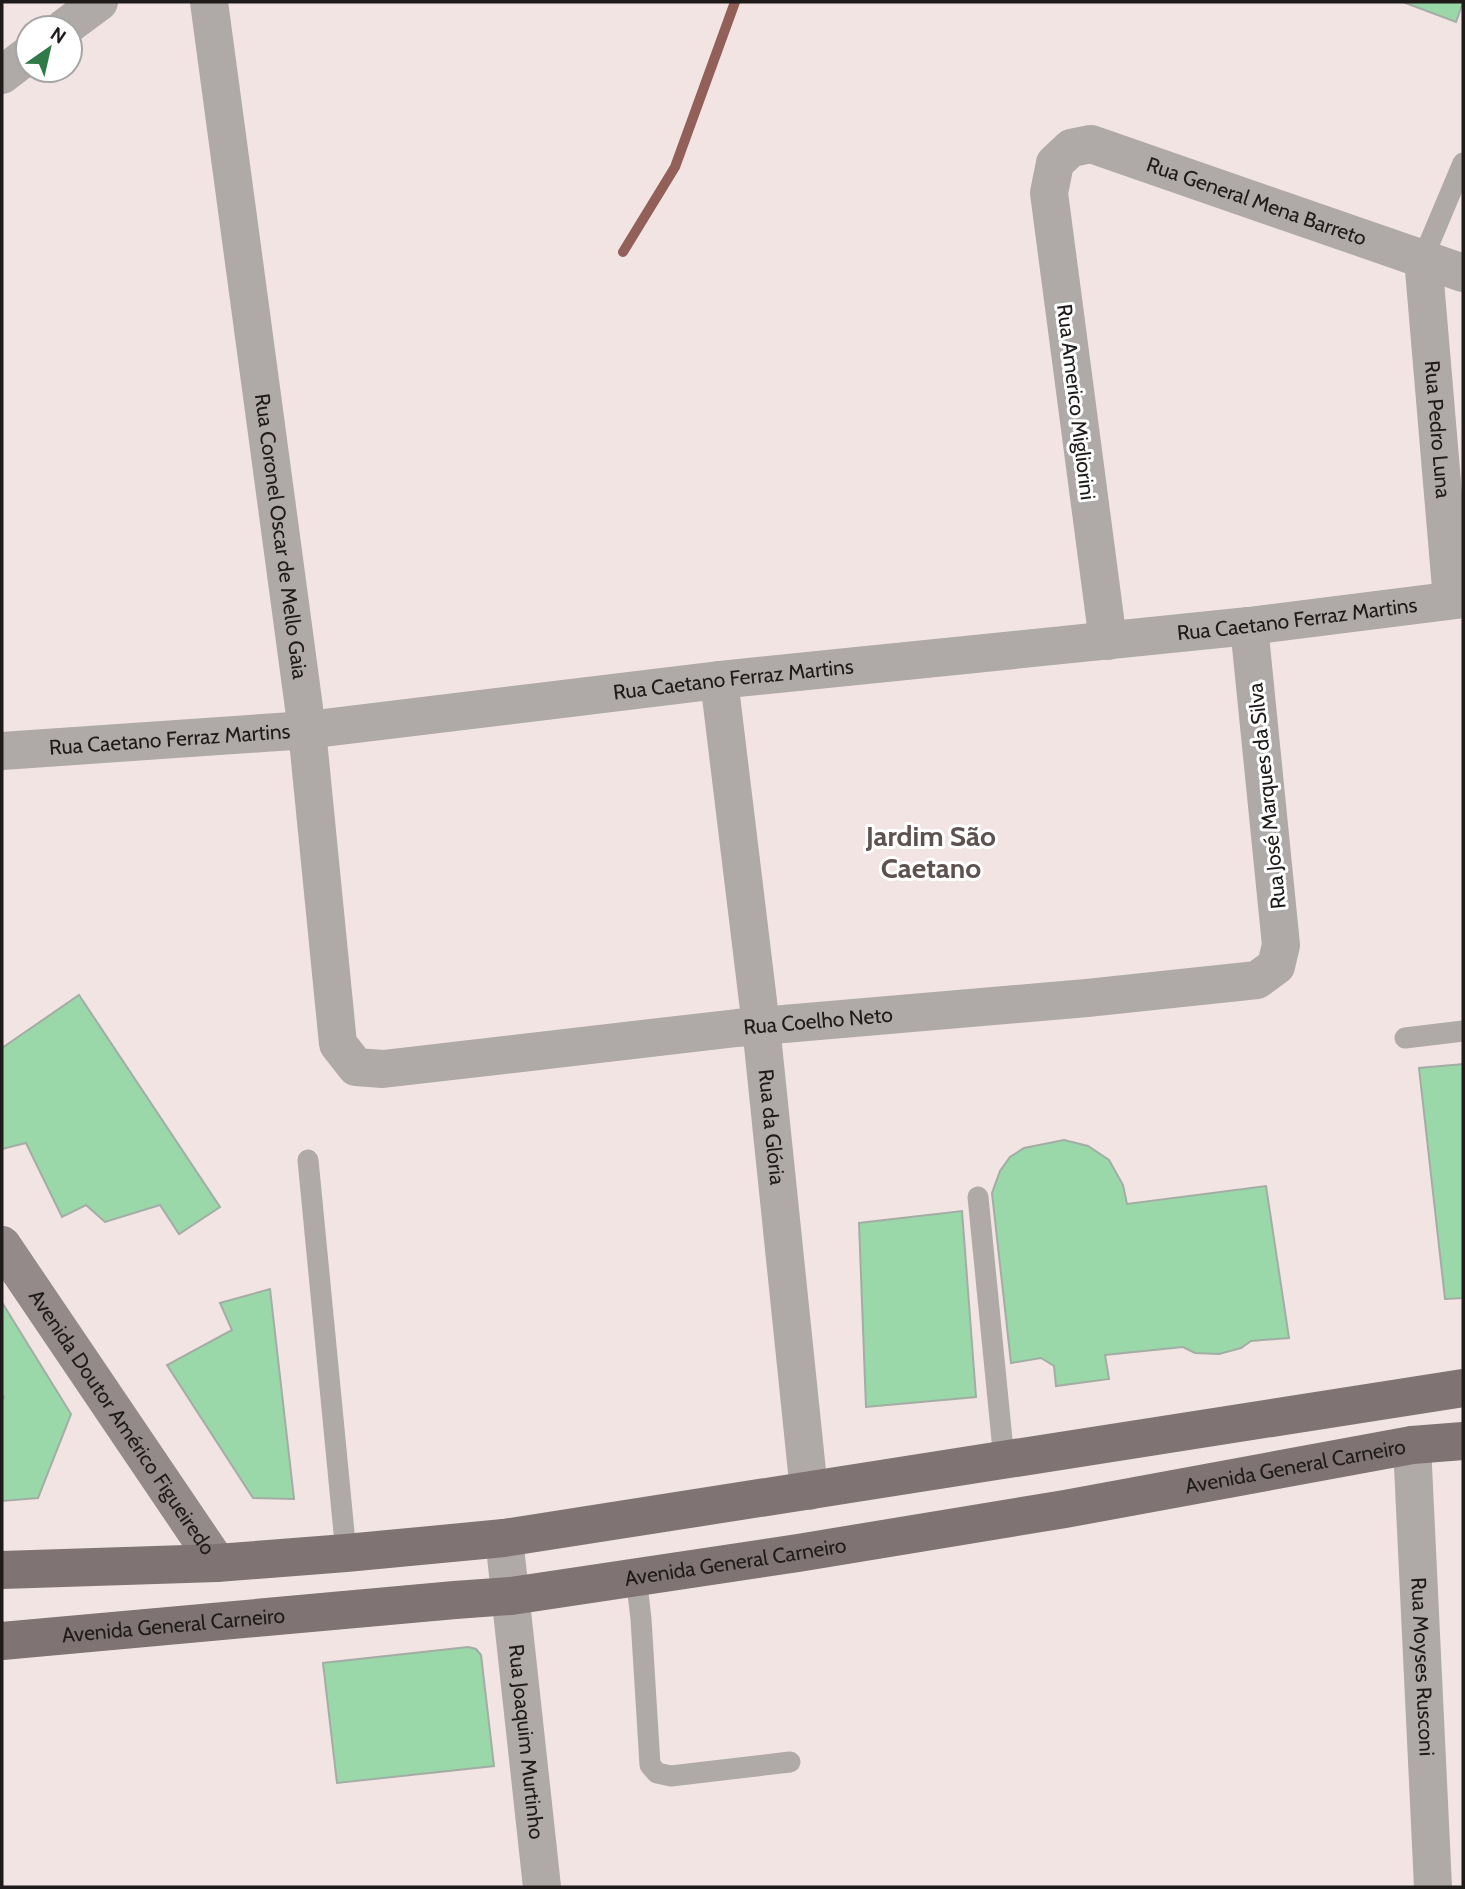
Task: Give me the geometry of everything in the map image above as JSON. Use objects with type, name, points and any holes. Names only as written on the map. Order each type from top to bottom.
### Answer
[{"type":"main road","name":"Avenida Doutor Américo Figueiredo","points":[[2,1245],[217,1563]]},
{"type":"main road","points":[[2,1570],[217,1563],[504,1538],[1463,1388]]},
{"type":"main road","name":"Avenida General Carneiro","points":[[2,1641],[511,1597],[1065,1509],[1412,1445],[1463,1441]]},
{"type":"street","points":[[83,14],[99,2]]},
{"type":"street","name":"Rua Coronel Oscar de Mello Gaia","points":[[209,2],[307,730],[338,1044],[356,1067]]},
{"type":"street","name":"Rua General Mena Barreto","points":[[1055,163],[1071,148],[1091,144],[1463,273]]},
{"type":"street","name":"Rua Americo Migliorini","points":[[1055,163],[1049,192],[1108,641]]},
{"type":"street","name":"Rua Pedro Luna","points":[[1423,258],[1457,600]]},
{"type":"street","name":"Rua Caetano Ferraz Martins","points":[[2,751],[307,730],[719,680],[1249,626],[1457,600]]},
{"type":"street","name":"Rua José Marques da Silva","points":[[1249,626],[1281,945],[1276,966]]},
{"type":"street","name":"Rua da Glória","points":[[719,680],[761,1026],[809,1491]]},
{"type":"street","name":"Rua Coelho Neto","points":[[356,1067],[383,1069],[761,1026],[1087,998],[1256,980],[1276,966]]},
{"type":"street","name":"Rua Moyses Rusconi","points":[[1412,1445],[1433,1887]]},
{"type":"street","name":"Rua Joaquim Murtinho","points":[[504,1538],[542,1887]]},
{"type":"lane","points":[[1423,258],[1463,165]]},
{"type":"lane","points":[[1405,1038],[1463,1031]]},
{"type":"lane","points":[[308,1160],[346,1553]]},
{"type":"lane","points":[[978,1197],[1004,1460]]},
{"type":"lane","points":[[636,1576],[650,1765],[657,1773],[671,1776],[790,1762]]},
{"type":"building","points":[[1403,2],[1463,2],[1456,22]]},
{"type":"building","points":[[79,995],[220,1207],[179,1234],[160,1205],[105,1222],[86,1205],[62,1217],[26,1143],[2,1149],[2,1048]]},
{"type":"building","points":[[1463,1064],[1463,1298],[1445,1299],[1419,1068]]},
{"type":"building","points":[[1064,1140],[1088,1146],[1109,1160],[1123,1185],[1127,1204],[1266,1186],[1289,1338],[1251,1341],[1241,1348],[1219,1354],[1195,1353],[1183,1347],[1105,1355],[1109,1379],[1056,1386],[1054,1366],[1041,1358],[1011,1363],[992,1193],[1000,1171],[1010,1157],[1024,1148]]},
{"type":"building","points":[[962,1211],[976,1397],[866,1407],[859,1223]]},
{"type":"building","points":[[270,1289],[294,1499],[253,1498],[167,1365],[232,1330],[220,1303]]},
{"type":"building","points":[[3,1304],[71,1414],[38,1498],[2,1501]]},
{"type":"building","points":[[468,1647],[476,1649],[481,1655],[494,1766],[337,1783],[323,1663]]},
{"type":"waterway","points":[[623,252],[675,167],[735,2]]},
{"type":"district","name":"Jardim São Caetano","points":[[931,852]]}]
